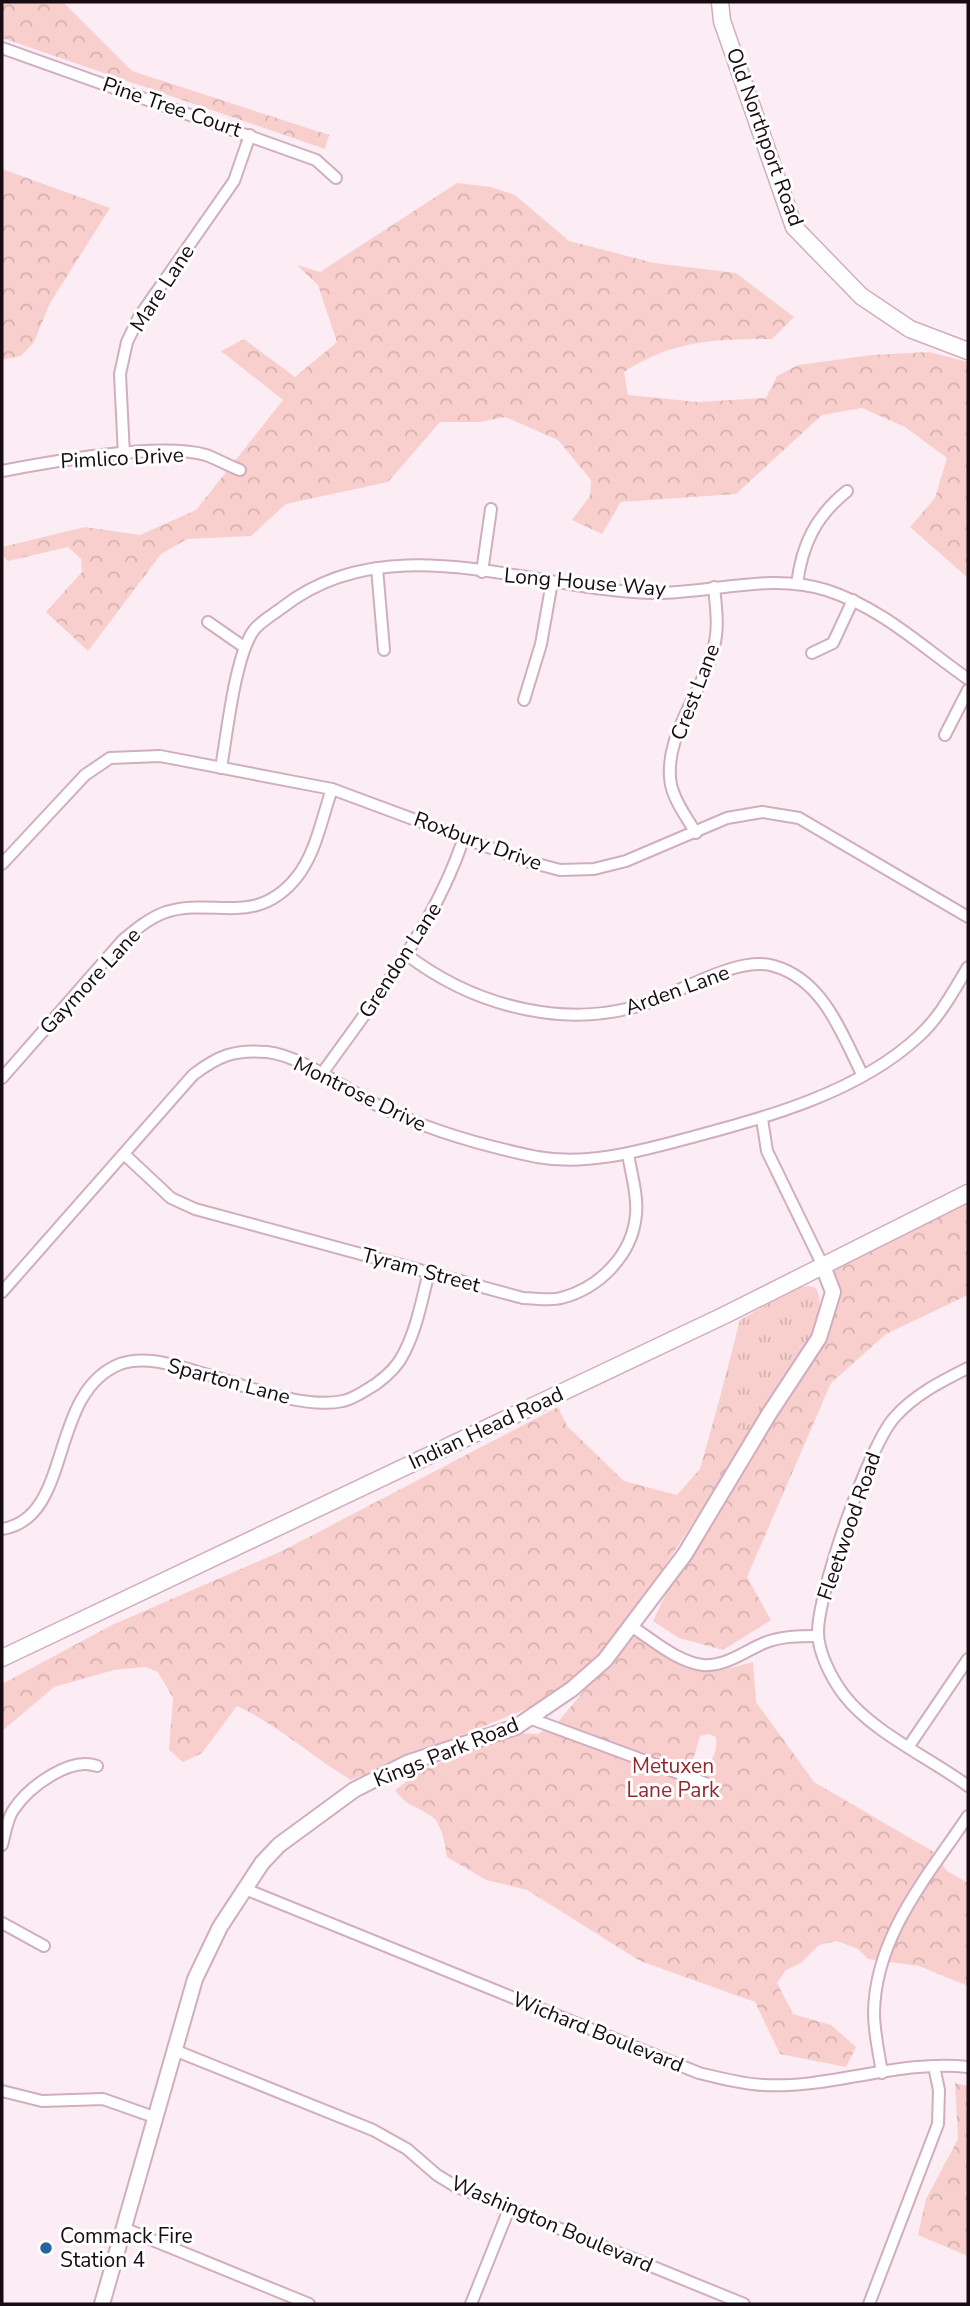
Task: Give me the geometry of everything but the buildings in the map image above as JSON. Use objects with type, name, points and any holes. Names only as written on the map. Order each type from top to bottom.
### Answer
[{"type":"main road","name":"Old Northport Road","points":[[720,2],[722,21],[794,227],[862,296],[909,329],[968,351]]},
{"type":"main road","name":"Indian Head Road","points":[[2,1658],[823,1266],[968,1193]]},
{"type":"street","name":"Pine Tree Court","points":[[2,48],[316,160],[336,178]]},
{"type":"street","name":"Mare Lane","points":[[124,455],[120,374],[127,342],[139,317],[234,181],[250,135]]},
{"type":"street","name":"Pimlico Drive","points":[[2,471],[172,450],[205,455],[240,470]]},
{"type":"street","points":[[797,584],[800,562],[810,533],[828,506],[847,491]]},
{"type":"street","points":[[482,572],[491,509]]},
{"type":"street","name":"Long House Way","points":[[244,647],[255,629],[304,590],[340,574],[418,564],[653,593],[714,587],[797,584],[853,600],[900,626],[968,678]]},
{"type":"street","points":[[377,568],[384,650]]},
{"type":"street","points":[[524,700],[541,644],[552,582]]},
{"type":"street","name":"Crest Lane","points":[[696,833],[677,802],[671,785],[670,762],[676,739],[714,648],[717,626],[714,587]]},
{"type":"street","points":[[812,653],[833,643],[853,600]]},
{"type":"street","points":[[208,622],[244,647],[221,768]]},
{"type":"street","points":[[945,735],[968,690]]},
{"type":"street","name":"Roxbury Drive","points":[[2,864],[64,794],[110,758],[160,756],[332,789],[526,861],[571,870],[594,869],[626,861],[727,818],[762,812],[799,818],[968,917]]},
{"type":"street","name":"Gaymore Lane","points":[[2,1078],[122,941],[142,924],[168,912],[249,909],[274,897],[296,878],[309,856],[332,789]]},
{"type":"street","name":"Grendon Lane","points":[[321,1075],[407,955],[438,904],[464,837]]},
{"type":"street","name":"Arden Lane","points":[[407,955],[437,978],[467,992],[516,1007],[574,1016],[612,1013],[656,1001],[746,965],[772,965],[798,976],[816,990],[840,1029],[862,1074]]},
{"type":"street","name":"Montrose Drive","points":[[2,1292],[193,1075],[218,1057],[242,1052],[268,1052],[289,1058],[429,1128],[539,1157],[594,1159],[628,1154],[762,1119],[816,1099],[900,1052],[921,1034],[968,967]]},
{"type":"street","points":[[762,1119],[767,1151],[823,1266]]},
{"type":"street","name":"Tyram Street","points":[[124,1154],[171,1198],[195,1209],[523,1298],[559,1299],[596,1281],[612,1268],[632,1239],[637,1211],[628,1154]]},
{"type":"street","points":[[632,1239],[646,1242]]},
{"type":"street","name":"Kings Park Road","points":[[102,2304],[194,1979],[220,1927],[262,1863],[279,1844],[354,1790],[407,1763],[516,1727],[572,1689],[605,1660],[685,1553],[769,1414],[820,1338],[833,1292],[823,1266]]},
{"type":"street","name":"Sparton Lane","points":[[2,1529],[26,1516],[42,1501],[52,1482],[74,1411],[87,1390],[104,1374],[121,1364],[146,1360],[171,1364],[291,1398],[343,1401],[388,1375],[404,1355],[429,1272]]},
{"type":"street","name":"Fleetwood Road","points":[[968,1368],[915,1398],[893,1420],[877,1444],[822,1593],[818,1636],[827,1667],[844,1696],[871,1721],[968,1786]]},
{"type":"street","points":[[631,1626],[683,1659],[705,1665],[733,1659],[765,1643],[790,1636],[818,1636]]},
{"type":"street","points":[[909,1746],[968,1659]]},
{"type":"street","points":[[529,1718],[705,1783]]},
{"type":"street","points":[[2,1845],[12,1811],[29,1791],[61,1771],[87,1762],[97,1766]]},
{"type":"street","points":[[881,2073],[874,2029],[875,1995],[890,1939],[903,1911],[968,1816]]},
{"type":"street","name":"Wichard Boulevard","points":[[245,1889],[699,2073],[763,2085],[934,2066],[968,2067]]},
{"type":"street","points":[[2,1923],[44,1945]]},
{"type":"street","name":"Washington Boulevard","points":[[174,2050],[382,2134],[407,2149],[436,2175],[509,2209],[744,2304]]},
{"type":"street","points":[[869,2304],[938,2124],[939,2090],[934,2066]]},
{"type":"street","points":[[2,2091],[42,2101],[103,2099],[154,2117]]},
{"type":"street","points":[[471,2304],[509,2209]]},
{"type":"street","points":[[123,2228],[309,2304]]},
{"type":"green space","points":[[2,2],[63,2],[132,71],[329,135],[325,149],[2,38]]},
{"type":"green space","points":[[2,169],[110,208],[50,303],[34,342],[21,356],[2,360]]},
{"type":"green space","points":[[457,183],[491,187],[515,195],[569,241],[654,263],[736,273],[794,317],[772,339],[713,341],[677,347],[642,361],[624,372],[628,395],[698,402],[766,398],[777,376],[798,365],[872,355],[929,352],[968,362],[968,578],[910,527],[935,498],[947,458],[905,427],[862,408],[822,415],[736,494],[621,502],[602,534],[572,520],[590,496],[591,480],[558,440],[505,417],[480,422],[440,422],[388,482],[286,504],[251,536],[187,539],[161,554],[88,651],[46,612],[82,572],[81,559],[68,547],[8,561],[2,555],[2,547],[85,527],[140,535],[196,510],[283,400],[221,351],[244,339],[295,377],[337,342],[318,285],[297,265],[320,272]]},
{"type":"green space","points":[[968,1193],[968,1295],[886,1334],[831,1383],[747,1577],[771,1620],[723,1650],[679,1638],[653,1621],[685,1554],[829,1312],[823,1266]]},
{"type":"green space","points":[[798,1287],[816,1288],[820,1305],[814,1332],[740,1451],[719,1401],[740,1320]]},
{"type":"green space","points":[[719,1401],[742,1403],[740,1451],[628,1622],[588,1668],[531,1707],[351,1780],[267,1722],[237,1706],[202,1753],[183,1762],[169,1750],[173,1698],[158,1672],[145,1667],[114,1670],[54,1687],[2,1731],[2,1684],[112,1625],[282,1551],[558,1407],[567,1426],[624,1481],[677,1495],[700,1469]]},
{"type":"green space","name":"Metuxen Lane Park","points":[[632,1633],[687,1667],[715,1672],[753,1662],[756,1702],[814,1782],[934,1852],[947,1871],[968,1883],[968,1986],[919,1966],[868,1959],[858,1949],[837,1941],[819,1945],[801,1963],[786,1970],[777,1983],[793,2014],[831,2025],[856,2047],[846,2067],[780,2054],[755,2002],[640,1961],[527,1890],[486,1880],[447,1857],[435,1819],[407,1803],[395,1790],[422,1770],[515,1733],[538,1734],[558,1722]],"holes":[[[709,1734],[716,1737],[714,1755],[705,1767],[691,1771],[675,1762],[689,1763],[694,1757],[700,1736]]]},
{"type":"green space","points":[[955,2083],[968,2086],[968,2256],[918,2235],[926,2199],[958,2139]]},
{"type":"place","name":"Commack Fire Station 4","points":[[46,2248]]}]
